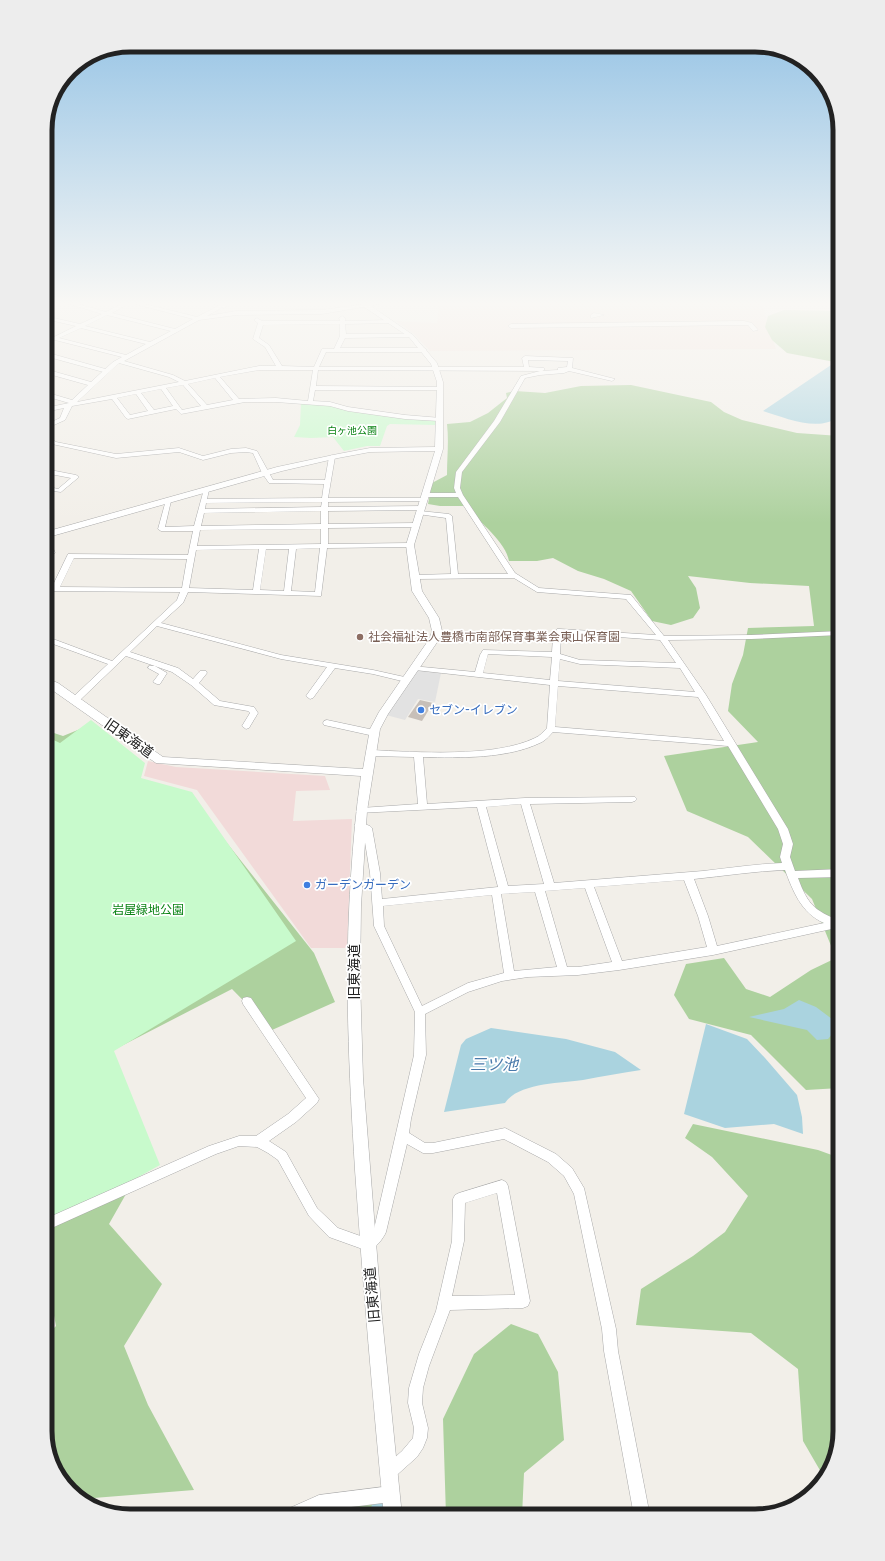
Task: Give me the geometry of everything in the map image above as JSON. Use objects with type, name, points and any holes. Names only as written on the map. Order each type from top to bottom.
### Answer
[{"type":"street","points":[[64,377],[92,384]]},
{"type":"street","points":[[52,424],[62,419],[71,404],[100,377]]},
{"type":"street","points":[[173,377],[185,382],[205,407]]},
{"type":"street","points":[[52,408],[212,377]]},
{"type":"street","points":[[217,377],[237,401]]},
{"type":"street","points":[[310,403],[315,377]]},
{"type":"street","points":[[367,773],[374,733],[383,714],[435,638],[437,631],[434,618],[417,591],[410,545],[426,497],[439,449],[440,388],[438,377]]},
{"type":"street","points":[[524,377],[497,422],[459,472],[457,488],[460,496],[515,576],[537,590],[544,592],[628,597],[683,666],[732,744],[788,839],[788,850],[785,857],[798,892],[808,907],[818,916],[833,922]]},
{"type":"street","points":[[606,377],[612,378]]},
{"type":"street","points":[[162,387],[181,412],[237,401],[276,400],[330,404],[348,409],[405,417],[439,419]]},
{"type":"street","points":[[313,388],[440,388]]},
{"type":"street","points":[[138,392],[152,412]]},
{"type":"street","points":[[52,397],[71,404]]},
{"type":"street","points":[[114,397],[128,417],[177,407]]},
{"type":"street","points":[[52,442],[116,456],[179,450],[203,458],[231,451],[246,450],[255,452],[271,482],[328,482]]},
{"type":"street","points":[[52,534],[265,473],[332,457],[370,450],[439,449]]},
{"type":"street","points":[[52,590],[185,590],[318,594],[324,545],[325,499],[332,457]]},
{"type":"street","points":[[52,472],[76,477],[59,490],[52,489]]},
{"type":"street","points":[[75,700],[180,601],[185,590],[190,557],[206,490]]},
{"type":"street","points":[[204,501],[460,496]]},
{"type":"street","points":[[168,501],[161,529],[416,524]]},
{"type":"street","points":[[201,511],[325,509],[421,510],[449,516],[455,577]]},
{"type":"street","points":[[193,548],[410,545]]},
{"type":"street","points":[[256,592],[263,546]]},
{"type":"street","points":[[287,593],[293,546]]},
{"type":"street","points":[[56,590],[71,556],[190,557]]},
{"type":"street","points":[[415,577],[515,576]]},
{"type":"street","points":[[157,624],[281,657],[373,672],[406,680]]},
{"type":"street","points":[[370,753],[418,754],[486,752],[513,749],[534,742],[544,736],[551,729],[557,637],[560,631],[662,638],[751,637],[833,633]]},
{"type":"street","points":[[52,641],[114,664]]},
{"type":"street","points":[[478,675],[486,652],[556,655],[580,662],[683,666]]},
{"type":"street","points":[[123,655],[160,670],[163,673],[157,682]]},
{"type":"street","points":[[123,655],[175,670],[194,683],[217,703],[251,709],[254,713],[246,726]]},
{"type":"street","points":[[310,696],[332,666]]},
{"type":"street","points":[[415,668],[553,683],[702,696]]},
{"type":"street","points":[[194,683],[203,673]]},
{"type":"street","name":"旧東海道","points":[[52,684],[160,760],[367,773],[360,818],[353,979],[356,1078],[368,1245],[392,1509]]},
{"type":"street","points":[[327,723],[374,733]]},
{"type":"street","points":[[551,729],[732,744]]},
{"type":"street","points":[[418,754],[423,807]]},
{"type":"street","points":[[52,1222],[213,1150],[239,1141],[258,1142],[282,1156],[313,1212],[334,1233],[368,1245],[380,1232],[403,1135],[405,1119],[420,1054],[420,1012],[379,926],[375,873],[367,828],[360,818],[423,807],[525,800],[632,799]]},
{"type":"street","points":[[525,800],[550,887]]},
{"type":"street","points":[[481,804],[500,891],[510,977]]},
{"type":"street","points":[[377,903],[500,891],[688,876],[761,867],[790,871],[833,873]]},
{"type":"street","points":[[688,876],[703,916],[713,951]]},
{"type":"street","points":[[588,884],[619,966]]},
{"type":"street","points":[[539,888],[563,971]]},
{"type":"street","points":[[420,1012],[481,983],[510,977],[619,966],[713,951],[833,925]]},
{"type":"street","points":[[247,1001],[313,1098],[292,1118],[258,1142]]},
{"type":"street","points":[[403,1135],[423,1148],[433,1148],[505,1133],[552,1158],[568,1172],[580,1192],[609,1329],[611,1351],[641,1509]]},
{"type":"street","points":[[389,1472],[410,1453],[420,1438],[420,1424],[415,1400],[416,1385],[443,1311],[444,1303],[458,1241],[459,1200],[502,1186],[522,1301],[444,1303]]},
{"type":"street","points":[[305,1509],[319,1503],[391,1494]]},
{"type":"shaded area","points":[[415,670],[441,673],[435,702],[418,699],[405,720],[386,715]]},
{"type":"shaded area","name":"ガーデンガーデン","points":[[148,761],[176,767],[325,776],[330,790],[296,791],[293,821],[352,819],[347,948],[311,948],[197,790],[144,776]]},
{"type":"green space","points":[[631,385],[711,402],[724,412],[742,420],[797,433],[833,436],[833,951],[812,899],[748,837],[687,811],[664,756],[758,742],[728,711],[732,684],[743,655],[748,628],[814,626],[809,586],[750,583],[688,576],[696,588],[700,608],[693,618],[671,625],[652,621],[631,591],[604,579],[578,571],[553,558],[537,561],[509,561],[503,546],[464,506],[440,506],[428,504],[432,483],[447,475],[447,424],[470,422],[488,413],[507,398],[506,393],[515,391],[545,393],[581,386]]},
{"type":"green space","name":"白ヶ池公園","points":[[301,403],[329,405],[436,421],[435,425],[390,424],[387,426],[380,446],[367,446],[344,451],[333,437],[294,437],[300,425]]},
{"type":"green space","name":"岩屋緑地公園","points":[[91,720],[145,763],[141,778],[192,792],[296,941],[114,1051],[160,1165],[52,1225],[52,739],[60,743]]},
{"type":"green space","name":"岩屋緑地公園","points":[[90,725],[133,781],[189,795],[314,953],[335,1002],[272,1030],[232,989],[98,1058],[143,1164],[109,1224],[162,1284],[124,1346],[148,1405],[194,1490],[91,1498],[79,1490],[65,1474],[56,1456],[52,1436],[52,1330],[56,1326],[52,1305],[52,732],[63,736]]},
{"type":"green space","points":[[724,958],[746,989],[770,997],[811,970],[833,959],[833,1088],[806,1090],[751,1035],[689,1019],[674,995],[686,964]]},
{"type":"green space","points":[[693,1124],[818,1150],[833,1155],[833,1431],[829,1456],[821,1472],[803,1441],[798,1369],[751,1333],[636,1325],[641,1289],[693,1256],[725,1232],[748,1196],[712,1157],[685,1138]]},
{"type":"green space","points":[[511,1324],[538,1334],[558,1372],[564,1440],[524,1473],[522,1509],[446,1509],[443,1419],[474,1354]]},
{"type":"green space","points":[[379,1503],[379,1509],[326,1509]]},
{"type":"water","points":[[813,377],[833,377],[832,421],[812,424],[792,420],[763,411]]},
{"type":"water","points":[[799,1000],[816,1007],[833,1020],[833,1033],[828,1039],[817,1040],[807,1030],[749,1017],[784,1009]]},
{"type":"water","points":[[706,1024],[747,1039],[765,1058],[797,1095],[802,1117],[803,1134],[774,1124],[725,1128],[684,1114]]},
{"type":"water","name":"三ツ池","points":[[491,1028],[566,1039],[615,1052],[641,1070],[583,1080],[541,1085],[520,1091],[511,1096],[505,1103],[444,1112],[461,1045],[466,1039]]},
{"type":"building","name":"セブン-イレブン","points":[[420,700],[433,703],[422,721],[408,717]]},
{"type":"place","name":"社会福祉法人豊橋市南部保育事業会東山保育園","points":[[360,637]]},
{"type":"place","name":"セブン-イレブン","points":[[421,710]]},
{"type":"place","name":"ガーデンガーデン","points":[[307,885]]}]
